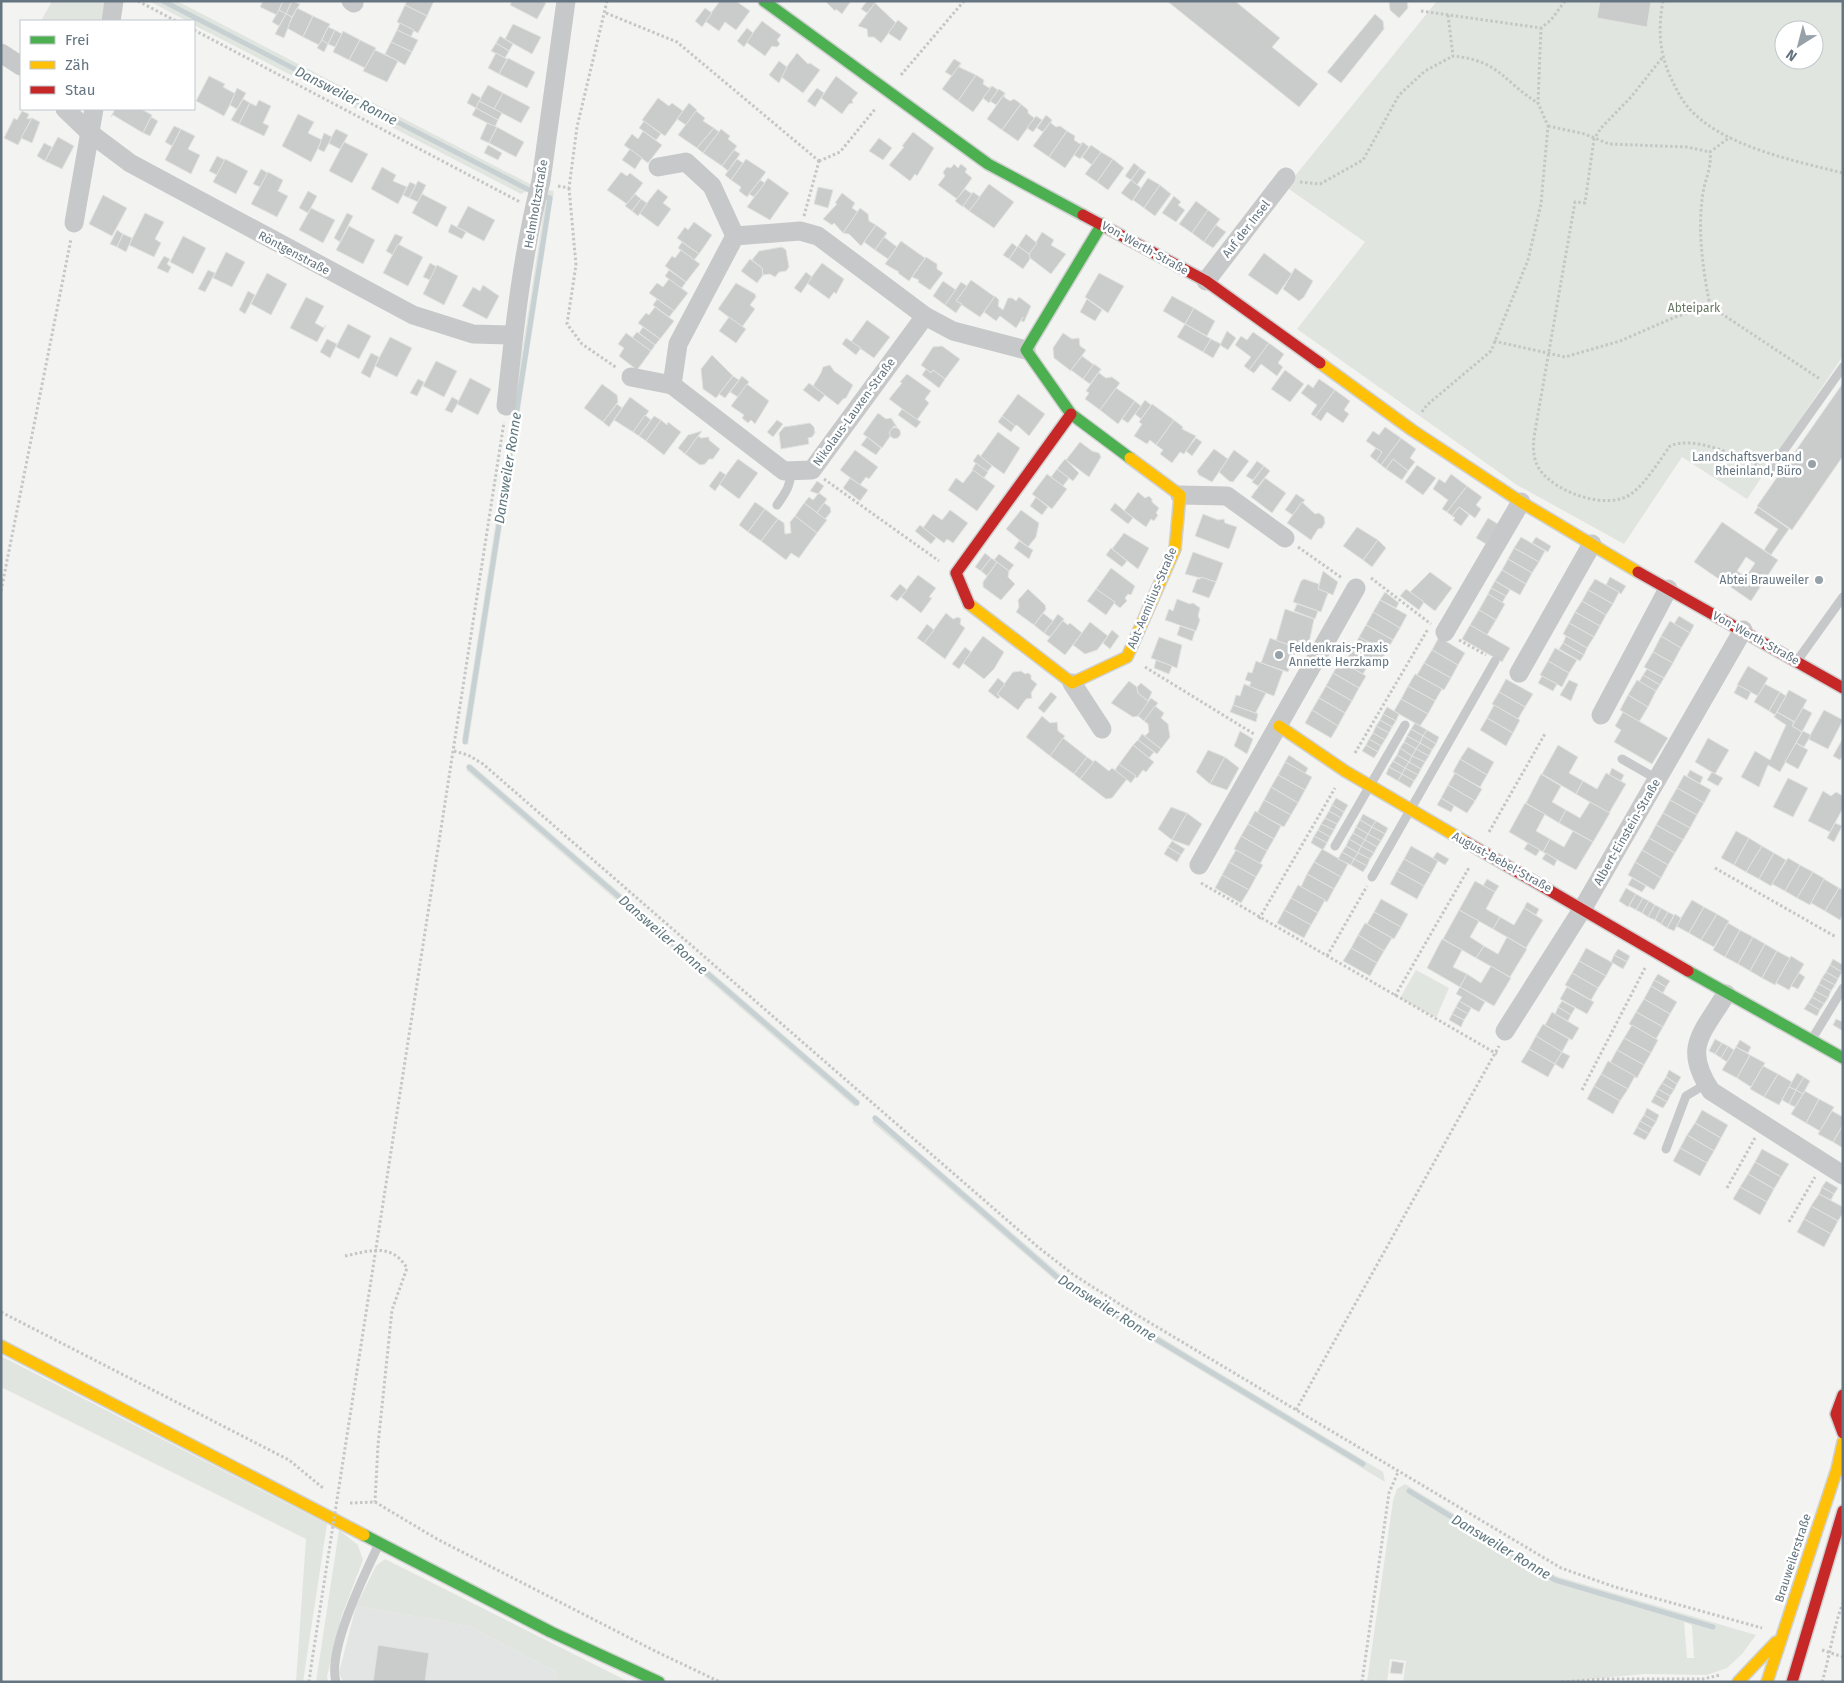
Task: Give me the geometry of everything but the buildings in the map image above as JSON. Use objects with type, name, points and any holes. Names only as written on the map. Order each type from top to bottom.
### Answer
[{"type":"street","points":[[111,20],[114,1]]},
{"type":"street","name":"Helmholtzstraße","points":[[506,406],[513,335],[534,209],[541,181],[566,1]]},
{"type":"street","name":"Von-Werth-Straße","points":[[764,1],[988,164],[1206,281],[1412,430],[1521,502],[1668,589],[1843,688]]},
{"type":"street","points":[[1,53],[20,65]]},
{"type":"street","name":"Röntgenstraße","points":[[66,110],[90,133],[130,163],[413,316],[473,334],[513,335]]},
{"type":"street","points":[[74,223],[94,110]]},
{"type":"street","points":[[658,167],[686,162],[712,186],[735,236]]},
{"type":"street","name":"Auf der Insel","points":[[1206,281],[1286,178]]},
{"type":"street","points":[[1026,350],[1102,224]]},
{"type":"street","points":[[735,236],[800,231],[818,236],[926,316],[953,331],[1026,350],[1072,414],[1180,495],[1227,496],[1285,538]]},
{"type":"street","points":[[672,385],[678,344],[735,236]]},
{"type":"street","name":"Nikolaus-Lauxen-Straße","points":[[631,377],[672,385],[784,470],[812,470],[926,316]]},
{"type":"street","points":[[1072,414],[956,573],[970,606],[1072,683],[1102,729]]},
{"type":"street","name":"Abt-Aemilius-Straße","points":[[1072,683],[1127,657],[1176,549],[1180,495]]},
{"type":"street","points":[[1438,628],[1521,502]]},
{"type":"street","points":[[1519,673],[1592,544]]},
{"type":"street","points":[[1199,865],[1270,743],[1356,588]]},
{"type":"street","points":[[1601,714],[1668,589]]},
{"type":"street","name":"Albert-Einstein-Straße","points":[[1505,1031],[1583,908],[1743,630]]},
{"type":"street","name":"August-Bebel-Straße","points":[[1279,726],[1410,810],[1583,908],[1726,994],[1843,1058]]},
{"type":"street","points":[[1726,994],[1698,1039],[1695,1060],[1699,1074],[1711,1091],[1843,1175]]},
{"type":"street","points":[[1,1346],[551,1632],[659,1682]]},
{"type":"street","points":[[1843,1394],[1836,1410],[1836,1419],[1843,1433]]},
{"type":"street","name":"Brauweilerstraße","points":[[1768,1682],[1837,1469],[1843,1442]]},
{"type":"street","points":[[1792,1682],[1843,1511]]},
{"type":"street","points":[[1739,1681],[1782,1636]]},
{"type":"lane","points":[[1770,470],[1828,385],[1843,367]]},
{"type":"lane","points":[[777,505],[792,480],[790,470]]},
{"type":"lane","points":[[1797,661],[1843,598]]},
{"type":"lane","points":[[1372,877],[1495,661]]},
{"type":"lane","points":[[1335,846],[1405,725]]},
{"type":"lane","points":[[1622,759],[1657,779]]},
{"type":"lane","points":[[1811,1040],[1843,988]]},
{"type":"lane","points":[[1666,1149],[1686,1096],[1706,1084]]},
{"type":"lane","points":[[336,1682],[333,1670],[346,1618],[353,1597],[380,1542]]},
{"type":"path","points":[[138,1],[174,20]]},
{"type":"path","points":[[607,1],[606,13],[576,127],[569,188],[576,266],[567,324],[582,344],[631,377]]},
{"type":"path","points":[[819,161],[840,152],[964,1]]},
{"type":"path","points":[[1421,10],[1541,28],[1552,20],[1565,1]]},
{"type":"path","points":[[1663,1],[1659,34],[1662,58],[1678,94],[1698,117],[1730,137],[1762,150],[1843,174]]},
{"type":"path","points":[[606,13],[677,42],[819,161]]},
{"type":"path","points":[[1448,15],[1453,56]]},
{"type":"path","points":[[1412,430],[1426,405],[1491,351],[1528,260],[1536,230],[1545,172],[1548,126],[1538,103],[1541,28]]},
{"type":"path","points":[[195,31],[534,209]]},
{"type":"path","points":[[1286,178],[1305,184],[1320,184],[1363,160],[1399,95],[1425,71],[1453,56],[1476,59],[1491,65],[1538,103]]},
{"type":"path","points":[[1662,58],[1631,98],[1600,128],[1594,139],[1585,202],[1575,202],[1534,437],[1533,456],[1541,471],[1565,489],[1597,501],[1615,500],[1631,495],[1670,446],[1679,442],[1706,446],[1770,470]]},
{"type":"path","points":[[1548,126],[1585,134],[1609,144],[1687,147],[1710,152],[1730,137]]},
{"type":"path","points":[[1710,152],[1711,161],[1702,194],[1705,279],[1710,306],[1828,385]]},
{"type":"path","points":[[800,231],[819,161]]},
{"type":"path","points":[[541,181],[548,185],[569,188]]},
{"type":"path","points":[[1,591],[74,223]]},
{"type":"path","points":[[1494,341],[1565,357],[1620,341],[1675,316],[1710,306]]},
{"type":"path","points":[[309,1682],[506,406]]},
{"type":"path","points":[[812,470],[956,573]]},
{"type":"path","points":[[1285,538],[1356,588]]},
{"type":"path","points":[[1259,919],[1345,770],[1438,628]]},
{"type":"path","points":[[1127,657],[1270,743]]},
{"type":"path","points":[[454,751],[468,755],[483,764],[1038,1247],[1074,1275],[1132,1312],[1561,1568],[1615,1587],[1762,1628]]},
{"type":"path","points":[[1199,865],[1194,879],[1259,919],[1497,1054]]},
{"type":"path","points":[[1715,868],[1836,938]]},
{"type":"path","points":[[1327,956],[1372,877]]},
{"type":"path","points":[[1582,1090],[1654,950]]},
{"type":"path","points":[[1296,1410],[1497,1054],[1505,1031]]},
{"type":"path","points":[[1727,1188],[1763,1124]]},
{"type":"path","points":[[1789,1222],[1823,1162]]},
{"type":"path","points":[[344,1256],[376,1249],[392,1252],[401,1258],[406,1268],[392,1310],[378,1445],[375,1502]]},
{"type":"path","points":[[1,1312],[289,1460],[328,1493]]},
{"type":"path","points":[[1362,1682],[1389,1493],[1398,1472]]},
{"type":"path","points":[[334,1497],[340,1501],[358,1504],[375,1502],[437,1539],[657,1652],[720,1682]]},
{"type":"path","points":[[1822,1682],[1831,1653],[1837,1618],[1843,1603]]},
{"type":"path","points":[[1562,1682],[1602,1679],[1703,1679],[1733,1670],[1739,1681]]},
{"type":"shaded area","points":[[356,1606],[469,1626],[557,1673],[555,1682],[343,1682],[339,1673]]},
{"type":"green space","points":[[52,1],[105,1],[101,20],[42,20]]},
{"type":"green space","points":[[149,1],[177,1],[530,184],[529,190],[521,194],[195,26],[195,20],[185,20]]},
{"type":"green space","name":"Abteipark","points":[[1437,1],[1843,1],[1843,356],[1747,499],[1682,457],[1624,544],[1517,485],[1297,329],[1365,242],[1286,187]]},
{"type":"green space","points":[[547,190],[554,191],[468,745],[462,740]]},
{"type":"green space","points":[[471,764],[860,1101],[855,1107],[466,770]]},
{"type":"green space","points":[[1416,970],[1449,988],[1436,1018],[1400,998]]},
{"type":"green space","points":[[877,1116],[1068,1281],[1383,1472],[1385,1482],[1063,1287],[872,1122]]},
{"type":"green space","points":[[1,1356],[327,1524],[303,1682],[296,1682],[306,1539],[1,1387]]},
{"type":"green space","points":[[1405,1484],[1556,1576],[1756,1635],[1742,1654],[1727,1668],[1707,1675],[1645,1674],[1558,1682],[1403,1682],[1406,1661],[1390,1659],[1387,1682],[1367,1682],[1393,1501],[1397,1489]],"holes":[[[1684,1622],[1692,1625],[1694,1658],[1687,1658]]]},
{"type":"green space","points":[[339,1530],[358,1545],[363,1560],[342,1615],[327,1676],[328,1682],[316,1682]]},
{"type":"green space","points":[[385,1559],[629,1682],[555,1682],[557,1673],[469,1626],[356,1606],[376,1566]]},
{"type":"waterway","name":"Dansweiler Ronne","points":[[163,1],[529,190]]},
{"type":"waterway","name":"Dansweiler Ronne","points":[[465,742],[550,198],[546,197]]},
{"type":"waterway","name":"Dansweiler Ronne","points":[[469,767],[857,1103]]},
{"type":"waterway","name":"Dansweiler Ronne","points":[[875,1118],[1065,1284],[1363,1464]]},
{"type":"waterway","name":"Dansweiler Ronne","points":[[1409,1491],[1555,1580],[1713,1627]]},
{"type":"traffic: fast","points":[[764,1],[988,164],[1083,215]]},
{"type":"traffic: fast","points":[[1102,224],[1026,350],[1071,414],[1130,458]]},
{"type":"traffic: fast","points":[[1688,971],[1843,1058]]},
{"type":"traffic: fast","points":[[364,1535],[551,1632],[659,1682]]},
{"type":"traffic: slow","points":[[1320,363],[1412,430],[1521,502],[1638,572]]},
{"type":"traffic: slow","points":[[969,604],[1072,683],[1127,657],[1175,549],[1180,495],[1130,458]]},
{"type":"traffic: slow","points":[[1279,726],[1345,771],[1466,842]]},
{"type":"traffic: slow","points":[[1,1346],[364,1535]]},
{"type":"traffic: slow","points":[[1767,1682],[1837,1469],[1843,1442]]},
{"type":"traffic: slow","points":[[1738,1682],[1776,1642]]},
{"type":"traffic: jam","points":[[1083,215],[1206,281],[1320,363]]},
{"type":"traffic: jam","points":[[969,604],[956,573],[1071,414]]},
{"type":"traffic: jam","points":[[1638,572],[1843,688]]},
{"type":"traffic: jam","points":[[1466,842],[1688,971]]},
{"type":"traffic: jam","points":[[1843,1395],[1836,1414],[1843,1433]]},
{"type":"traffic: jam","points":[[1792,1682],[1843,1511]]},
{"type":"place","name":"Landschaftsverband Rheinland, Büro","points":[[1812,464]]},
{"type":"place","name":"Abtei Brauweiler","points":[[1819,580]]},
{"type":"place","name":"Feldenkrais-Praxis Annette Herzkamp","points":[[1279,655]]}]
